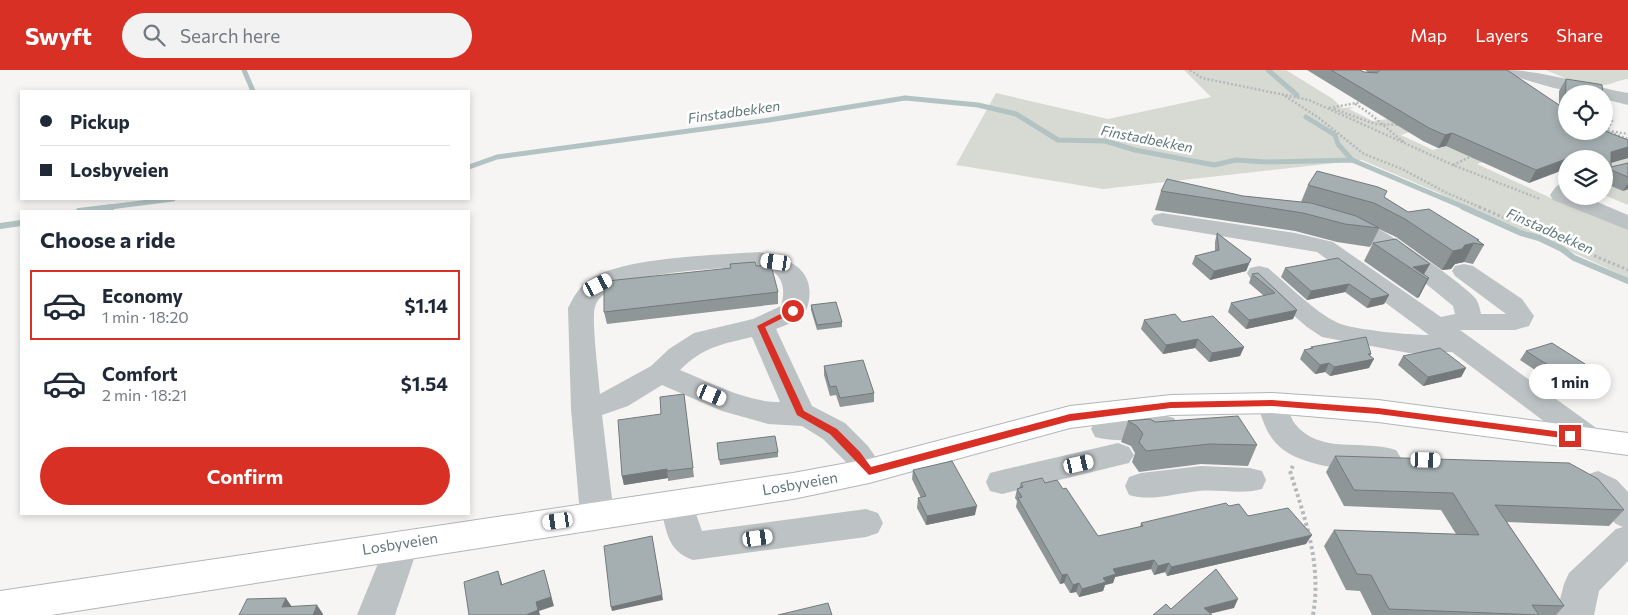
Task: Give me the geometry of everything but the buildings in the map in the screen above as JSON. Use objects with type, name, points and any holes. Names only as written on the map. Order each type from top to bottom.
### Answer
[{"type":"main road","name":"Losbyveien","points":[[0,607],[402,544],[793,486],[869,471],[1070,417],[1108,433],[1171,405],[1272,403],[1378,411],[1628,444]]},
{"type":"street","points":[[1509,73],[1563,85]]},
{"type":"street","points":[[1613,96],[1628,99]]},
{"type":"street","points":[[1585,205],[1628,223]]},
{"type":"street","points":[[1613,205],[1628,212]]},
{"type":"street","points":[[1320,217],[1369,233],[1434,278],[1465,304],[1464,332]]},
{"type":"street","points":[[1162,220],[1295,240],[1326,247],[1336,252],[1435,326],[1464,332],[1588,438]]},
{"type":"street","points":[[586,409],[618,399],[635,387],[662,374],[680,355],[704,339],[761,326],[793,311],[798,296],[796,283],[786,269],[776,262],[759,260],[641,271],[614,276],[598,285],[589,294],[581,308],[586,409],[597,515]]},
{"type":"street","points":[[1259,273],[1316,321],[1332,331],[1409,344],[1520,320],[1522,316],[1513,305],[1464,272]]},
{"type":"street","points":[[761,326],[800,413]]},
{"type":"street","points":[[662,374],[748,408],[768,413],[800,413],[834,431],[857,454],[869,471]]},
{"type":"street","points":[[1272,403],[1282,429],[1303,448],[1331,456],[1410,459]]},
{"type":"street","points":[[1002,482],[1108,433],[1142,426],[1222,426]]},
{"type":"street","points":[[1108,433],[1145,491],[1200,478],[1250,480]]},
{"type":"street","points":[[1574,471],[1605,489],[1628,515]]},
{"type":"street","points":[[677,503],[687,540],[692,546],[866,523]]},
{"type":"street","points":[[1575,615],[1582,584],[1628,539]]},
{"type":"street","points":[[376,615],[402,544]]},
{"type":"path","points":[[1190,70],[1202,78],[1309,100],[1383,126],[1397,126],[1407,123]]},
{"type":"path","points":[[1285,96],[1319,118],[1364,154],[1402,169],[1447,193],[1628,270]]},
{"type":"path","points":[[1329,108],[1367,101]]},
{"type":"path","points":[[1347,104],[1358,104],[1368,111],[1383,126],[1403,141],[1400,142]]},
{"type":"path","points":[[1329,108],[1453,165],[1546,201]]},
{"type":"path","points":[[1613,131],[1628,134]]},
{"type":"path","points":[[1613,134],[1628,139]]},
{"type":"path","points":[[1615,142],[1617,136]]},
{"type":"path","points":[[1453,165],[1463,159],[1482,153]]},
{"type":"path","points":[[1303,448],[1290,471],[1312,544],[1316,573],[1316,602],[1313,615]]},
{"type":"shaded area","points":[[1184,70],[1286,70],[1333,99],[1342,108],[1355,107],[1349,109],[1373,121],[1413,116],[1430,125],[1401,135],[1433,150],[1461,141],[1486,161],[1477,164],[1558,201],[1558,205],[1570,205],[1628,226],[1628,278],[1540,237],[1455,203],[1439,193],[1362,160],[1103,189],[956,165],[996,93],[1108,119],[1211,97]]},
{"type":"shaded area","points":[[1546,70],[1628,70],[1628,79],[1607,84],[1590,85],[1575,82]]},
{"type":"shaded area","points":[[1628,153],[1628,205],[1613,199],[1613,156]]},
{"type":"waterway","points":[[244,70],[253,90]]},
{"type":"waterway","points":[[1268,70],[1297,95]]},
{"type":"waterway","name":"Finstadbekken","points":[[470,167],[497,157],[769,120],[905,98],[978,105],[1016,114],[1058,140],[1105,141],[1135,150],[1214,165],[1236,160],[1265,162],[1352,160]]},
{"type":"waterway","points":[[1306,117],[1335,135],[1338,144],[1352,160]]},
{"type":"waterway","name":"Finstadbekken","points":[[1352,160],[1466,208]]},
{"type":"waterway","name":"Finstadbekken","points":[[102,208],[165,200]]},
{"type":"waterway","name":"Finstadbekken","points":[[87,210],[112,207]]},
{"type":"waterway","name":"Finstadbekken","points":[[1463,207],[1521,233],[1539,238],[1562,249],[1574,258],[1628,281]]},
{"type":"waterway","name":"Finstadbekken","points":[[0,226],[20,223]]},
{"type":"route","points":[[793,311],[761,326],[800,413],[813,418],[834,431],[857,454],[869,471],[1070,417],[1171,405],[1272,403],[1378,411],[1570,436]]}]
